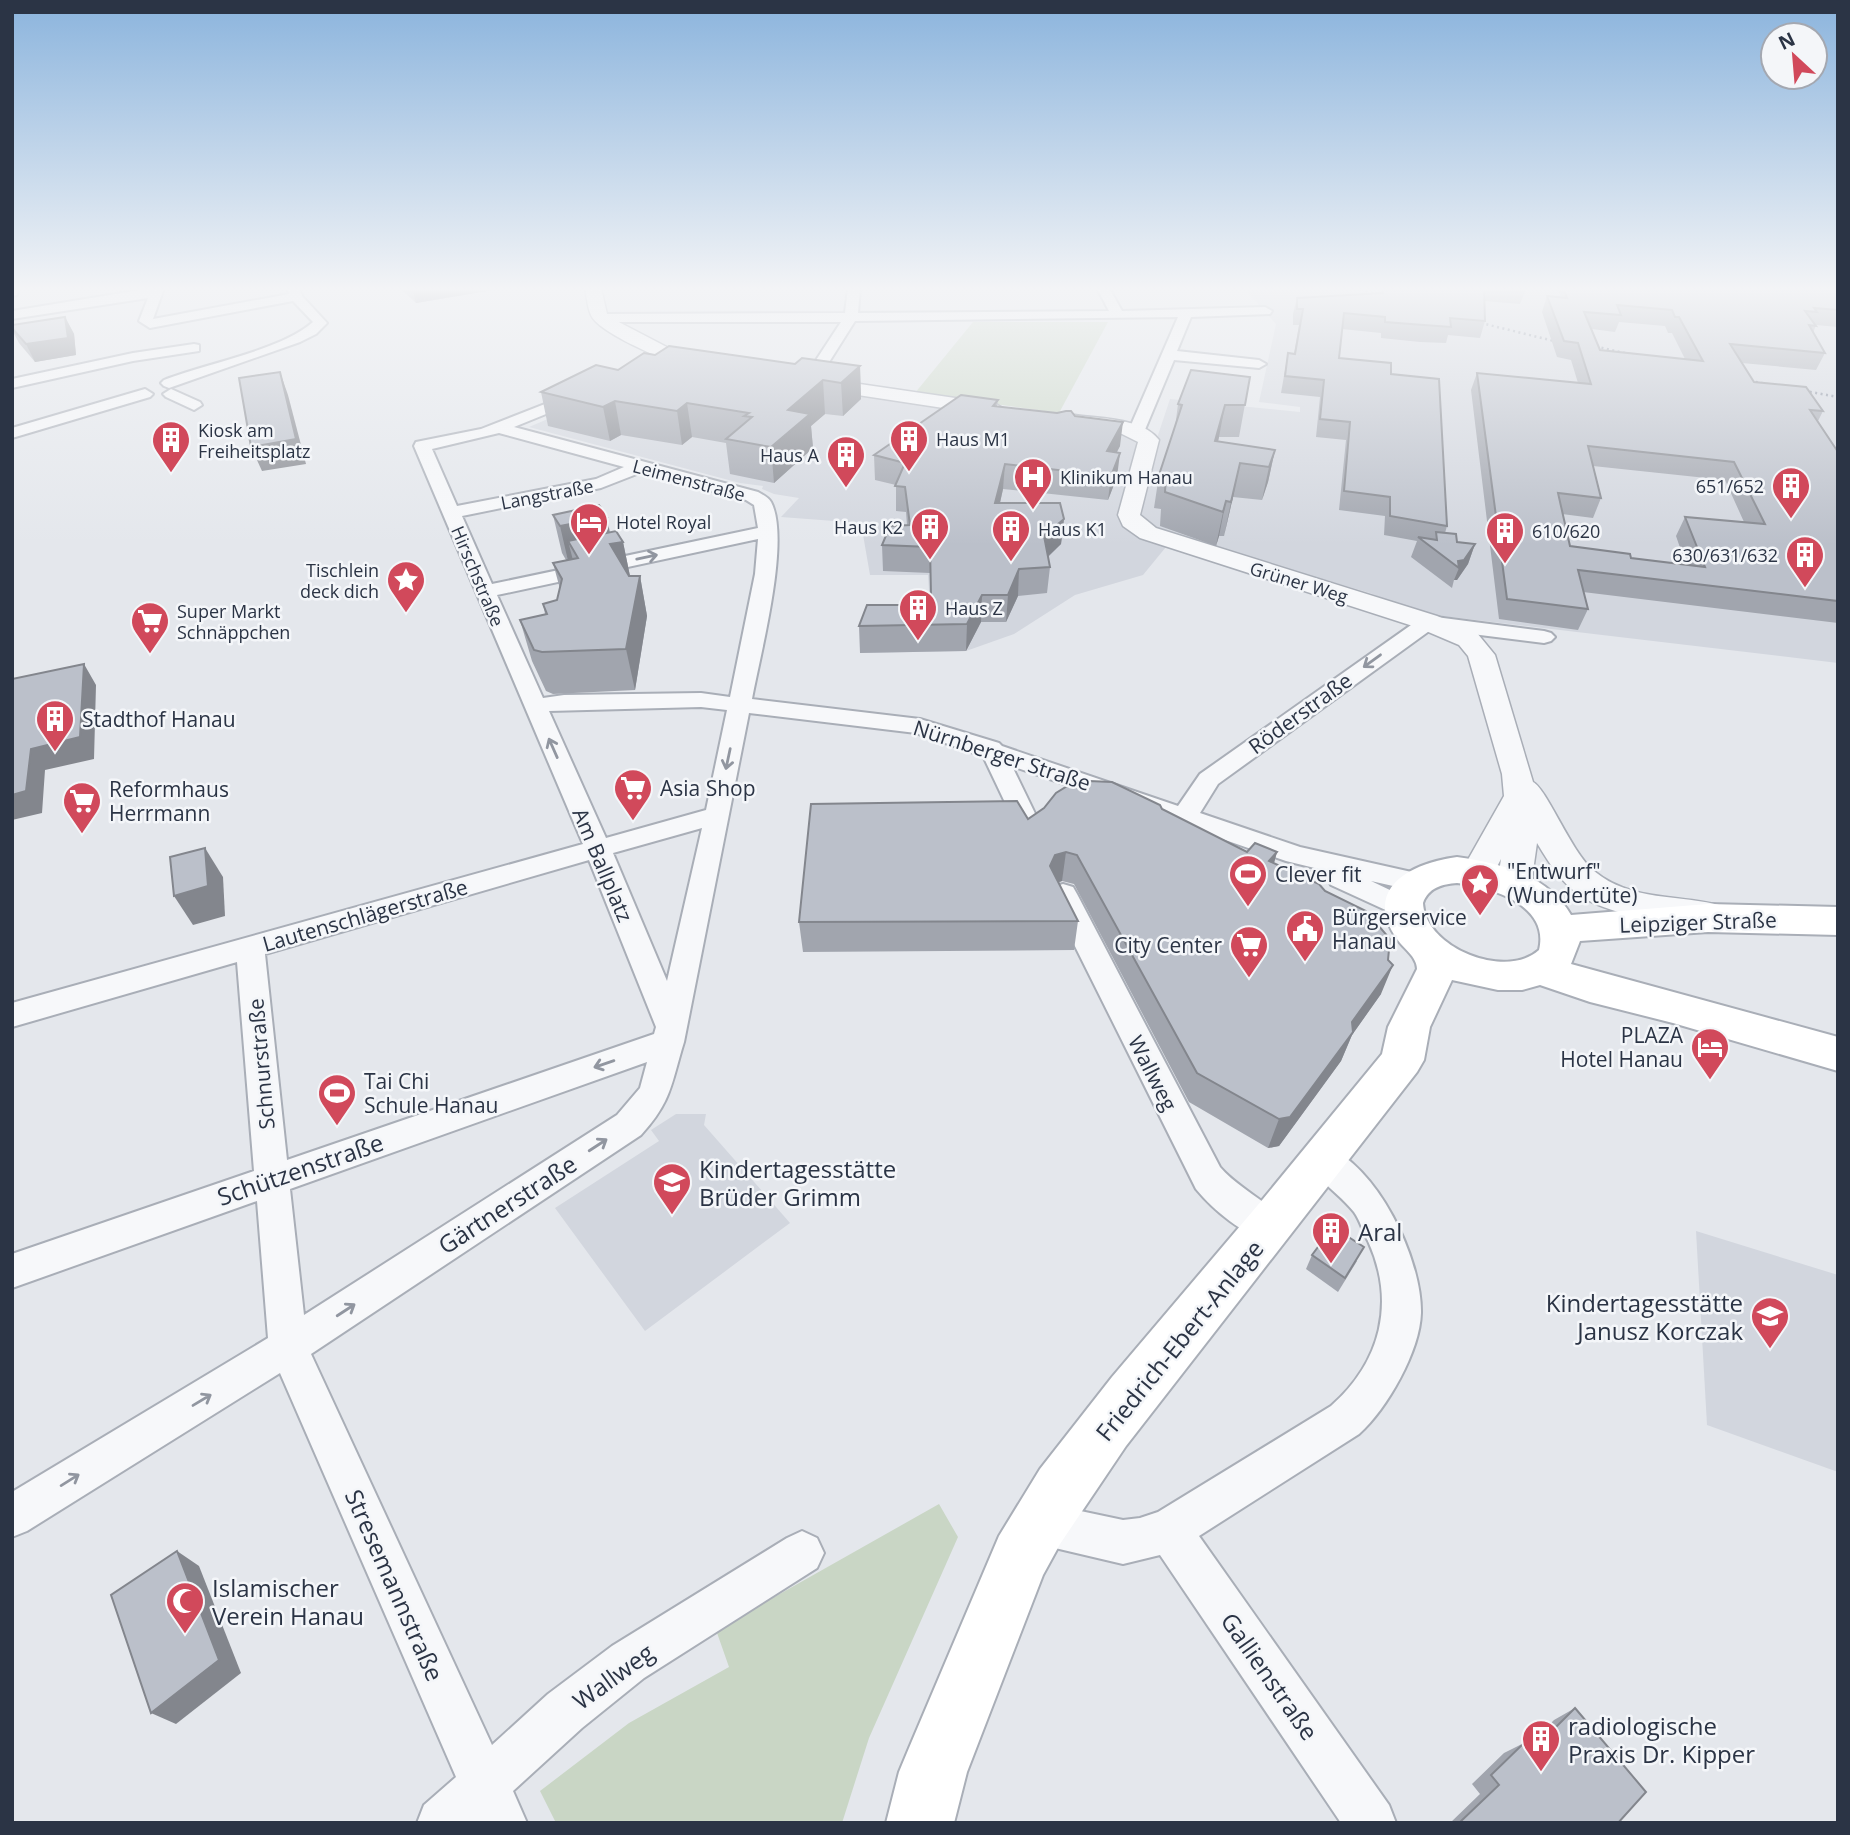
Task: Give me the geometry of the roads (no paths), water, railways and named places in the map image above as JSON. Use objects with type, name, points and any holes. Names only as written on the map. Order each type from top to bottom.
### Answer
[{"type":"main road","points":[[1553,951],[1514,976],[1479,973],[1437,955],[1413,933],[1409,895],[1436,872],[1478,872],[1568,908],[1722,918]]},
{"type":"main road","points":[[1525,891],[1552,915],[1553,951],[1590,987],[1673,1006],[1838,1054]]},
{"type":"main road","name":"Leipziger Straße","points":[[1553,951],[1576,927],[1722,918],[1838,921]]},
{"type":"main road","name":"Friedrich-Ebert-Anlage","points":[[920,1823],[933,1772],[1020,1557],[1054,1496],[1118,1411],[1270,1228],[1402,1060],[1409,1027],[1437,969],[1437,955]]},
{"type":"main road","points":[[1402,1060],[1430,1035],[1453,998],[1479,973]]},
{"type":"street","points":[[12,384],[59,374]]},
{"type":"street","points":[[115,374],[158,396],[191,374]]},
{"type":"street","points":[[809,383],[815,374]]},
{"type":"street","points":[[1056,418],[1136,432],[1162,374]]},
{"type":"street","points":[[788,380],[1016,412]]},
{"type":"street","points":[[170,388],[194,405]]},
{"type":"street","points":[[12,433],[146,391]]},
{"type":"street","points":[[499,428],[591,391]]},
{"type":"street","name":"Hirschstraße","points":[[499,428],[422,446],[534,705]]},
{"type":"street","name":"Leimenstraße","points":[[499,428],[757,498],[764,507],[767,532],[764,570],[740,704]]},
{"type":"street","name":"Grüner Weg","points":[[1136,432],[1149,443],[1129,515],[1142,529],[1170,542],[1428,622],[1468,639],[1481,654],[1518,785]]},
{"type":"street","name":"Langstraße","points":[[452,513],[610,481],[641,466]]},
{"type":"street","points":[[484,592],[767,532]]},
{"type":"street","name":"Grüner Weg","points":[[1428,622],[1544,637]]},
{"type":"street","name":"Röderstraße","points":[[1186,816],[1209,779],[1428,622]]},
{"type":"street","name":"Nürnberger Straße","points":[[534,705],[674,700],[740,704],[920,726],[991,748],[1409,895]]},
{"type":"street","name":"Gärtnerstraße","points":[[12,1516],[288,1347],[629,1125],[647,1106],[656,1090],[669,1034],[740,704]]},
{"type":"street","name":"Am Ballplatz","points":[[534,705],[597,849],[669,1034]]},
{"type":"street","points":[[991,748],[1030,830]]},
{"type":"street","points":[[1478,872],[1518,785]]},
{"type":"street","points":[[1518,785],[1523,828],[1525,891]]},
{"type":"street","points":[[1518,785],[1564,858],[1581,879],[1600,891],[1647,905],[1722,918]]},
{"type":"street","name":"Lautenschlägerstraße","points":[[12,1014],[717,815]]},
{"type":"street","name":"Wallweg","points":[[1063,894],[1208,1178],[1215,1188],[1237,1206],[1270,1228]]},
{"type":"street","name":"Schnurstraße","points":[[250,948],[288,1347]]},
{"type":"street","name":"Schützenstraße","points":[[12,1271],[669,1034]]},
{"type":"street","points":[[1038,1523],[1123,1542],[1140,1540],[1170,1530],[1345,1420],[1363,1404],[1393,1350],[1402,1314],[1396,1262],[1367,1202],[1324,1160]]},
{"type":"street","name":"Stresemannstraße","points":[[288,1347],[493,1805]]},
{"type":"street","name":"Gallienstraße","points":[[1170,1530],[1371,1823]]},
{"type":"street","name":"Wallweg","points":[[442,1823],[493,1805],[565,1711],[628,1662],[802,1553]]},
{"type":"railway","points":[[1734,378],[1838,397]]},
{"type":"place","name":"Haus M1","points":[[909,473]]},
{"type":"place","name":"Kiosk am Freiheitsplatz","points":[[171,474]]},
{"type":"place","name":"Haus A","points":[[846,489]]},
{"type":"place","name":"Klinikum Hanau","points":[[1033,511]]},
{"type":"place","name":"651/652","points":[[1791,520]]},
{"type":"place","name":"Hotel Royal","points":[[589,556]]},
{"type":"place","name":"Haus K2","points":[[930,561]]},
{"type":"place","name":"Haus K1","points":[[1011,563]]},
{"type":"place","name":"610/620","points":[[1505,565]]},
{"type":"place","name":"630/631/632","points":[[1805,589]]},
{"type":"place","name":"Tischlein deck dich","points":[[406,614]]},
{"type":"place","name":"Haus Z","points":[[918,642]]},
{"type":"place","name":"Super Markt Schnäppchen","points":[[150,655]]},
{"type":"place","name":"Stadthof Hanau","points":[[55,753]]},
{"type":"place","name":"Asia Shop","points":[[633,822]]},
{"type":"place","name":"Reformhaus Herrmann","points":[[82,835]]},
{"type":"place","name":"Clever fit","points":[[1248,908]]},
{"type":"place","name":"\"Entwurf\" (Wundertüte)","points":[[1480,917]]},
{"type":"place","name":"Bürgerservice Hanau","points":[[1305,963]]},
{"type":"place","name":"City Center","points":[[1249,979]]},
{"type":"place","name":"PLAZA Hotel Hanau","points":[[1710,1081]]},
{"type":"place","name":"Tai Chi Schule Hanau","points":[[337,1127]]},
{"type":"place","name":"Kindertagesstätte Brüder Grimm","points":[[672,1216]]},
{"type":"place","name":"Aral","points":[[1331,1265]]},
{"type":"place","name":"Kindertagesstätte Janusz Korczak","points":[[1770,1350]]},
{"type":"place","name":"Islamischer Verein Hanau","points":[[185,1635]]},
{"type":"place","name":"radiologische Praxis Dr. Kipper","points":[[1541,1773]]}]
